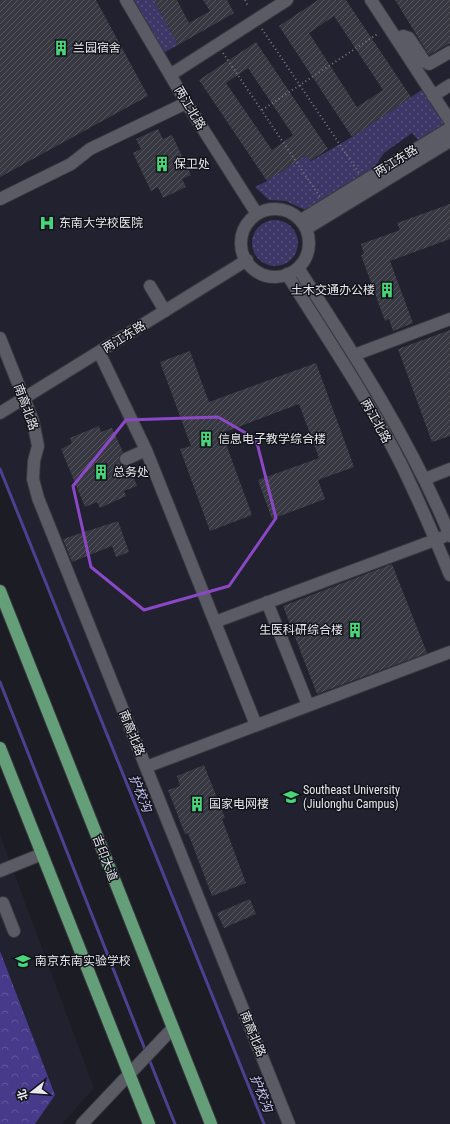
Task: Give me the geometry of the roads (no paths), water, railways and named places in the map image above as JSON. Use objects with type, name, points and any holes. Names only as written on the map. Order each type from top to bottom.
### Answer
[{"type":"main road","name":"吉印大道","points":[[0,591],[172,1029],[211,1124]]},
{"type":"main road","points":[[0,748],[149,1124]]},
{"type":"street","name":"两江北路","points":[[126,0],[186,102],[257,214]]},
{"type":"street","points":[[170,75],[287,0]]},
{"type":"street","points":[[371,0],[450,121]]},
{"type":"street","points":[[397,40],[403,36],[408,38],[425,62],[429,64],[450,52]]},
{"type":"street","points":[[434,96],[450,85]]},
{"type":"street","points":[[0,199],[71,164],[90,149],[186,102]]},
{"type":"street","name":"两江东路","points":[[303,225],[325,205],[450,128]]},
{"type":"street","name":"两江东路","points":[[303,225],[450,141]]},
{"type":"street","points":[[277,208],[288,211],[303,225],[309,245],[307,256],[298,268],[287,274],[270,276],[259,273],[247,260],[241,244],[243,232],[248,222],[257,214],[266,210],[277,208]]},
{"type":"street","name":"两江东路","points":[[0,413],[247,260]]},
{"type":"street","name":"两江北路","points":[[298,268],[369,378],[425,478],[450,535]]},
{"type":"street","name":"两江北路","points":[[287,274],[357,385],[400,464],[436,540],[450,575]]},
{"type":"street","points":[[150,286],[165,311]]},
{"type":"street","points":[[354,354],[450,319]]},
{"type":"street","name":"南高北路","points":[[0,338],[33,422],[38,446],[34,462],[33,479],[38,498],[289,1124]]},
{"type":"street","points":[[99,352],[146,450],[256,725]]},
{"type":"street","points":[[357,385],[369,378]]},
{"type":"street","points":[[126,459],[146,450]]},
{"type":"street","points":[[425,478],[450,469]]},
{"type":"street","points":[[215,622],[450,535]]},
{"type":"street","points":[[267,602],[308,705]]},
{"type":"street","points":[[146,767],[450,652]]},
{"type":"street","points":[[0,871],[42,854]]},
{"type":"street","points":[[1,900],[14,931]]},
{"type":"street","points":[[82,1124],[172,1029]]},
{"type":"waterway","name":"护校沟","points":[[0,469],[264,1124]]},
{"type":"waterway","points":[[0,682],[146,1052]]},
{"type":"waterway","points":[[149,1059],[175,1124]]},
{"type":"place","name":"兰园宿舍","points":[[61,48]]},
{"type":"place","name":"保卫处","points":[[162,164]]},
{"type":"place","name":"东南大学校医院","points":[[47,223]]},
{"type":"place","name":"土木交通办公楼","points":[[387,290]]},
{"type":"place","name":"信息电子教学综合楼","points":[[206,439]]},
{"type":"place","name":"总务处","points":[[101,472]]},
{"type":"place","name":"生医科研综合楼","points":[[355,630]]},
{"type":"place","name":"Southeast University (Jiulonghu Campus)","points":[[291,797]]},
{"type":"place","name":"国家电网楼","points":[[197,804]]},
{"type":"place","name":"南京东南实验学校","points":[[23,961]]}]
